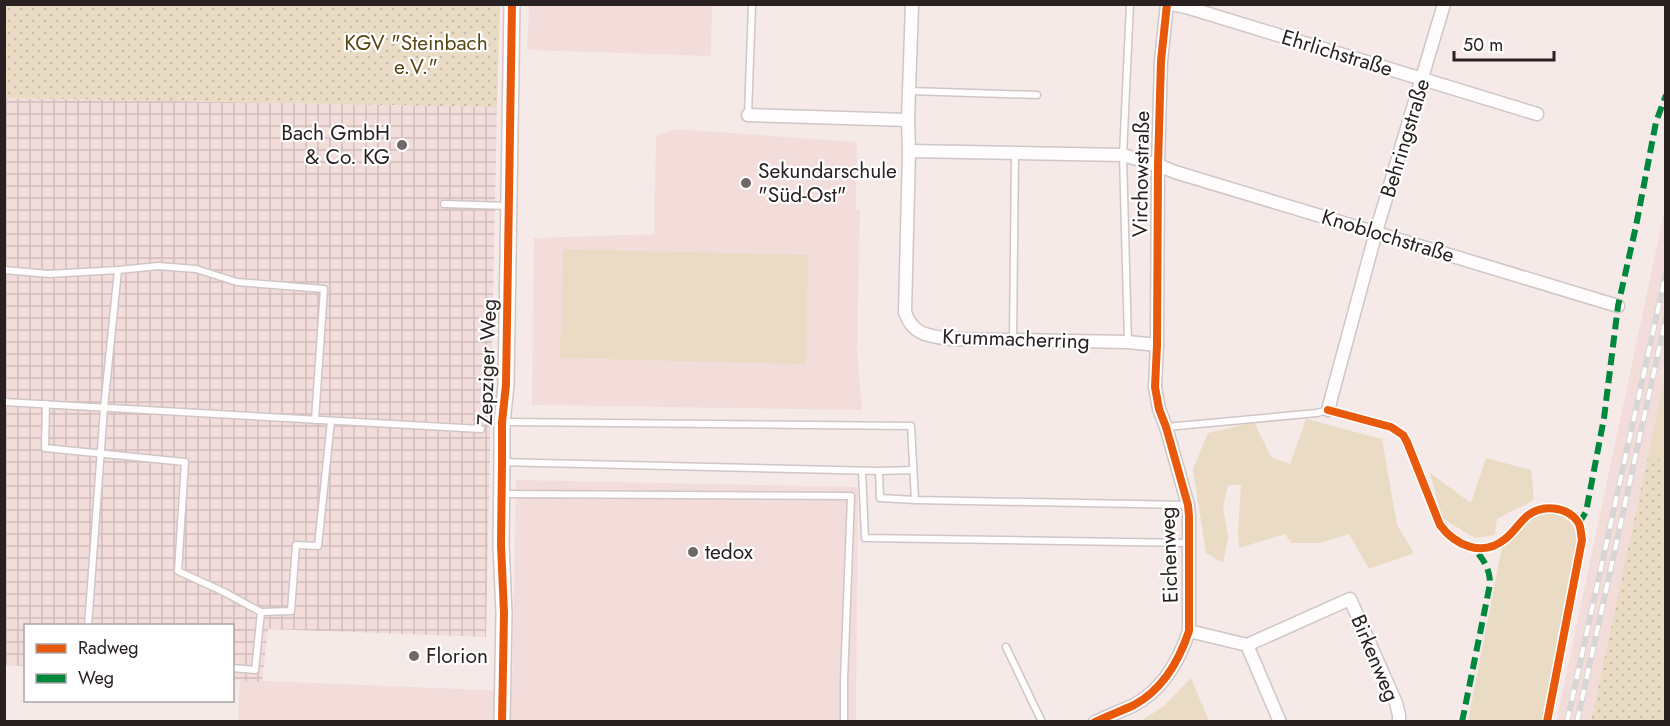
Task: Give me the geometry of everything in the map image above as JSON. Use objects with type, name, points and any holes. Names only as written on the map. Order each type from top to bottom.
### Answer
[{"type":"street","name":"Zepziger Weg","points":[[502,722],[504,610],[501,545],[502,423],[506,385],[512,4]]},
{"type":"street","name":"Krummacherring","points":[[912,4],[905,312],[909,324],[927,336],[951,339],[1128,342],[1157,345]]},
{"type":"street","name":"Virchowstraße","points":[[1157,345],[1161,61],[1167,4]]},
{"type":"street","name":"Ehrlichstraße","points":[[1171,4],[1536,114]]},
{"type":"street","name":"Behringstraße","points":[[1328,410],[1376,232],[1444,4]]},
{"type":"street","points":[[748,115],[908,120]]},
{"type":"street","points":[[909,151],[1123,155],[1158,165]]},
{"type":"street","name":"Knoblochstraße","points":[[1158,165],[1618,306]]},
{"type":"street","name":"Eichenweg","points":[[1095,722],[1135,704],[1150,694],[1166,678],[1176,663],[1189,631],[1188,505],[1159,409],[1155,387],[1157,345]]},
{"type":"street","name":"Birkenweg","points":[[1247,645],[1350,599],[1396,702],[1400,715],[1399,722]]},
{"type":"street","points":[[1189,631],[1247,645],[1280,722]]},
{"type":"lane","points":[[748,115],[752,4]]},
{"type":"lane","points":[[1128,342],[1123,155],[1130,4]]},
{"type":"lane","points":[[910,91],[1037,95]]},
{"type":"lane","points":[[1013,340],[1015,153]]},
{"type":"lane","points":[[444,204],[509,206]]},
{"type":"lane","points":[[4,270],[49,274],[158,266],[196,269],[237,282],[324,289],[315,420]]},
{"type":"lane","points":[[88,624],[118,270]]},
{"type":"lane","points":[[4,402],[481,429]]},
{"type":"lane","points":[[46,404],[45,448],[185,462],[178,571],[261,612],[291,611],[296,545],[318,546],[331,421]]},
{"type":"lane","points":[[1166,427],[1317,413],[1328,410]]},
{"type":"lane","points":[[502,423],[911,426],[915,500]]},
{"type":"lane","points":[[502,462],[862,471],[913,470]]},
{"type":"lane","points":[[862,471],[865,538],[1189,543]]},
{"type":"lane","points":[[879,471],[880,498],[1188,505]]},
{"type":"lane","points":[[502,494],[851,496],[844,722]]},
{"type":"lane","points":[[234,668],[255,670],[261,612]]},
{"type":"lane","points":[[1006,647],[1042,722]]},
{"type":"shaded area","points":[[529,5],[712,5],[711,56],[527,50]]},
{"type":"shaded area","points":[[4,98],[497,107],[486,637],[268,629],[262,682],[234,680],[234,624],[24,624],[24,666],[5,665]]},
{"type":"shaded area","points":[[675,129],[857,142],[856,210],[860,210],[857,349],[862,410],[532,405],[534,238],[654,234],[656,136]]},
{"type":"shaded area","points":[[1665,208],[1665,375],[1623,578],[1591,721],[1556,722]]},
{"type":"shaded area","points":[[516,480],[858,487],[856,721],[238,722],[240,680],[512,691]]},
{"type":"green space","name":"KGV \"Steinbach e.V.\"","points":[[5,4],[500,5],[497,107],[5,98]]},
{"type":"green space","points":[[563,249],[808,255],[806,364],[560,358]]},
{"type":"green space","points":[[1665,375],[1666,461],[1648,456]]},
{"type":"green space","points":[[1306,419],[1382,439],[1397,525],[1414,553],[1369,569],[1349,534],[1320,543],[1291,543],[1285,534],[1239,548],[1241,485],[1228,485],[1223,507],[1228,537],[1223,563],[1206,553],[1193,469],[1208,433],[1254,422],[1271,457],[1290,464]]},
{"type":"green space","points":[[1648,456],[1665,461],[1665,721],[1591,721]]},
{"type":"green space","points":[[1486,458],[1531,470],[1534,500],[1497,519],[1495,535],[1475,538],[1442,518],[1430,473],[1471,503]]},
{"type":"green space","points":[[1544,511],[1558,514],[1568,520],[1575,529],[1578,543],[1543,721],[1468,721],[1502,547],[1527,521]]},
{"type":"green space","points":[[1191,678],[1209,721],[1141,721],[1164,706]]},
{"type":"railway","points":[[1567,722],[1666,273]]},
{"type":"railway","points":[[1577,722],[1666,317]]},
{"type":"marked path","points":[[1579,523],[1586,512],[1604,418],[1618,306],[1656,122],[1666,95]]},
{"type":"marked path","points":[[1462,722],[1490,584],[1485,564],[1472,547]]},
{"type":"cycle path","points":[[502,722],[504,613],[501,545],[502,422],[506,385],[512,4]]},
{"type":"cycle path","points":[[1095,722],[1134,705],[1153,691],[1175,664],[1189,631],[1188,505],[1159,409],[1155,387],[1161,61],[1167,4]]},
{"type":"cycle path","points":[[1328,410],[1391,427],[1403,435],[1440,525],[1461,543],[1478,548],[1496,545],[1508,537],[1527,516],[1547,508],[1568,513],[1578,522],[1582,540],[1547,722]]},
{"type":"place","name":"Bach GmbH & Co. KG","points":[[402,145]]},
{"type":"place","name":"Sekundarschule \"Süd-Ost\"","points":[[746,183]]},
{"type":"place","name":"tedox","points":[[693,552]]},
{"type":"place","name":"Florion","points":[[414,656]]}]
